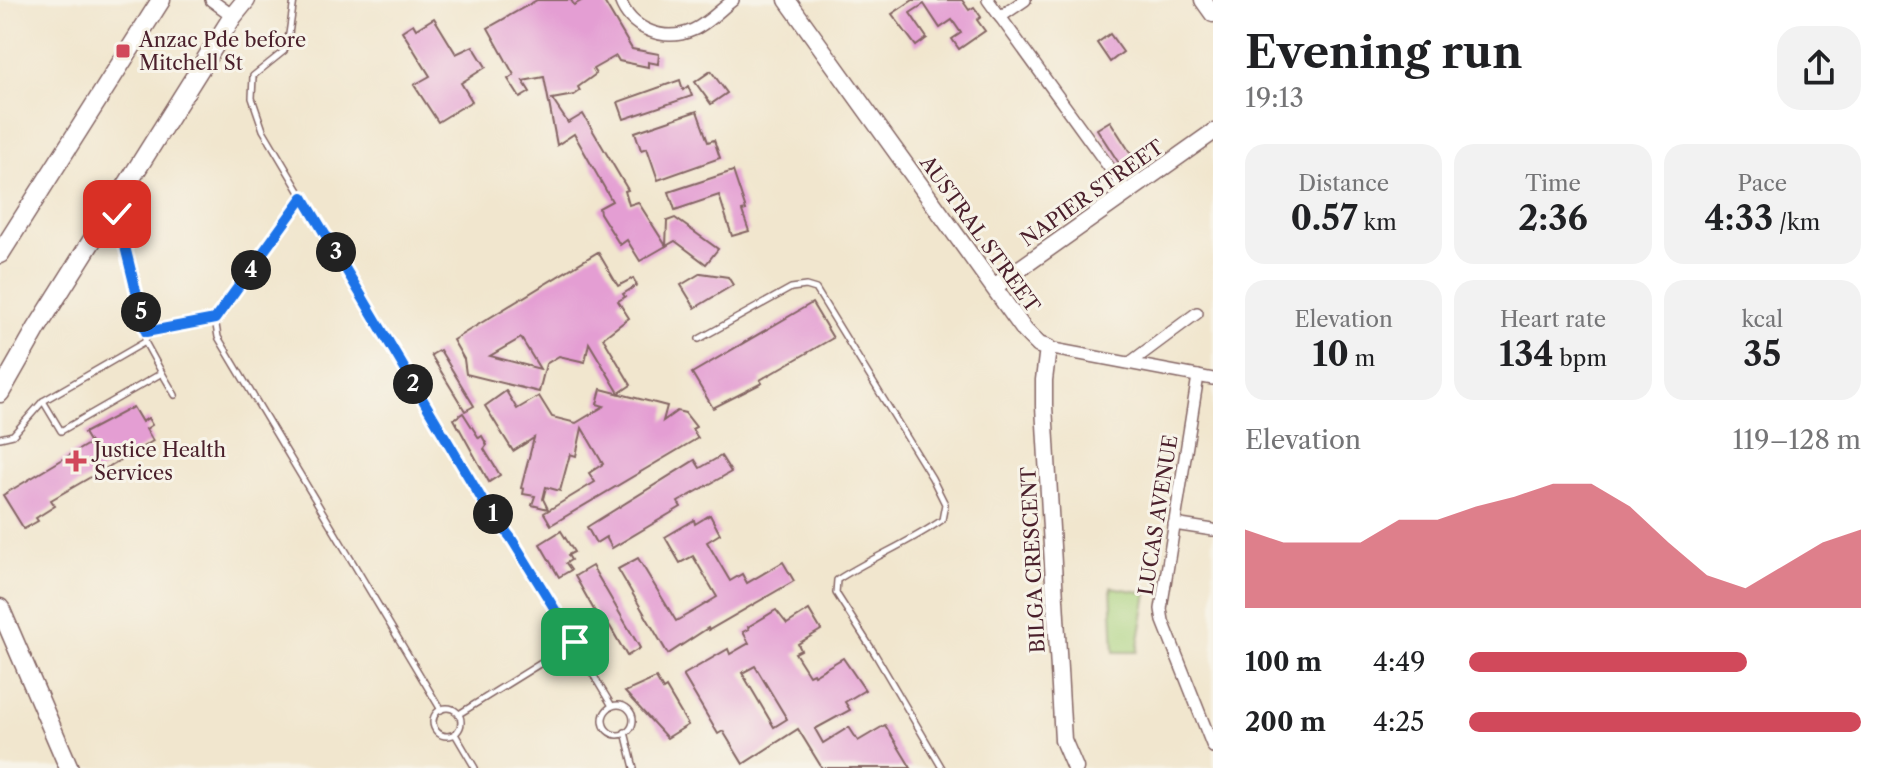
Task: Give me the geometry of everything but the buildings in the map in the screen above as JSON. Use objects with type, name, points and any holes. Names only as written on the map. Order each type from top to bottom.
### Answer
[{"type":"main road","points":[[0,254],[161,0]]},
{"type":"main road","points":[[0,393],[115,204],[246,0]]},
{"type":"main road","points":[[0,608],[69,768]]},
{"type":"street","points":[[211,0],[233,16]]},
{"type":"street","points":[[620,0],[638,25],[651,32],[672,35],[695,29],[733,0]]},
{"type":"street","name":"AUSTRAL STREET","points":[[787,0],[1032,339],[1048,348]]},
{"type":"street","points":[[988,0],[1127,192]]},
{"type":"street","points":[[1000,17],[1025,0]]},
{"type":"street","points":[[1203,0],[1213,14]]},
{"type":"street","name":"NAPIER STREET","points":[[994,287],[1213,132]]},
{"type":"street","points":[[1131,362],[1197,313]]},
{"type":"street","points":[[1048,348],[1213,379]]},
{"type":"street","name":"BILGA CRESCENT","points":[[1048,348],[1044,406],[1063,740],[1075,768]]},
{"type":"street","name":"LUCAS AVENUE","points":[[1198,376],[1161,609],[1213,747]]},
{"type":"street","points":[[1174,524],[1213,530]]},
{"type":"lane","points":[[294,0],[284,51],[253,76],[252,98],[263,130],[484,503],[511,538],[612,706]]},
{"type":"lane","points":[[146,332],[215,319],[303,197]]},
{"type":"lane","points":[[115,204],[146,332],[145,342],[175,395]]},
{"type":"lane","points":[[699,339],[791,288],[806,286],[816,289],[932,478],[945,504],[942,520],[837,580],[836,593],[942,768]]},
{"type":"lane","points":[[215,319],[218,337],[441,710]]},
{"type":"lane","points":[[0,438],[13,435],[43,401],[145,342]]},
{"type":"lane","points":[[43,401],[61,431],[162,373]]},
{"type":"lane","points":[[459,714],[575,642]]},
{"type":"lane","points":[[612,706],[626,707],[632,715],[632,725],[625,732],[611,733],[605,726],[605,713],[612,706]]},
{"type":"lane","points":[[441,710],[454,710],[459,714],[461,727],[455,734],[444,735],[435,729],[434,718],[441,710]]},
{"type":"lane","points":[[625,732],[634,768]]},
{"type":"lane","points":[[455,734],[475,768]]},
{"type":"green space","points":[[1111,587],[1147,593],[1137,652],[1114,652]]},
{"type":"place","name":"Anzac Pde before Mitchell St","points":[[123,51]]},
{"type":"place","name":"Justice Health Services","points":[[76,461]]},
{"type":"route","points":[[117,214],[146,332],[215,319],[303,197],[484,503],[511,538],[575,642]]}]
